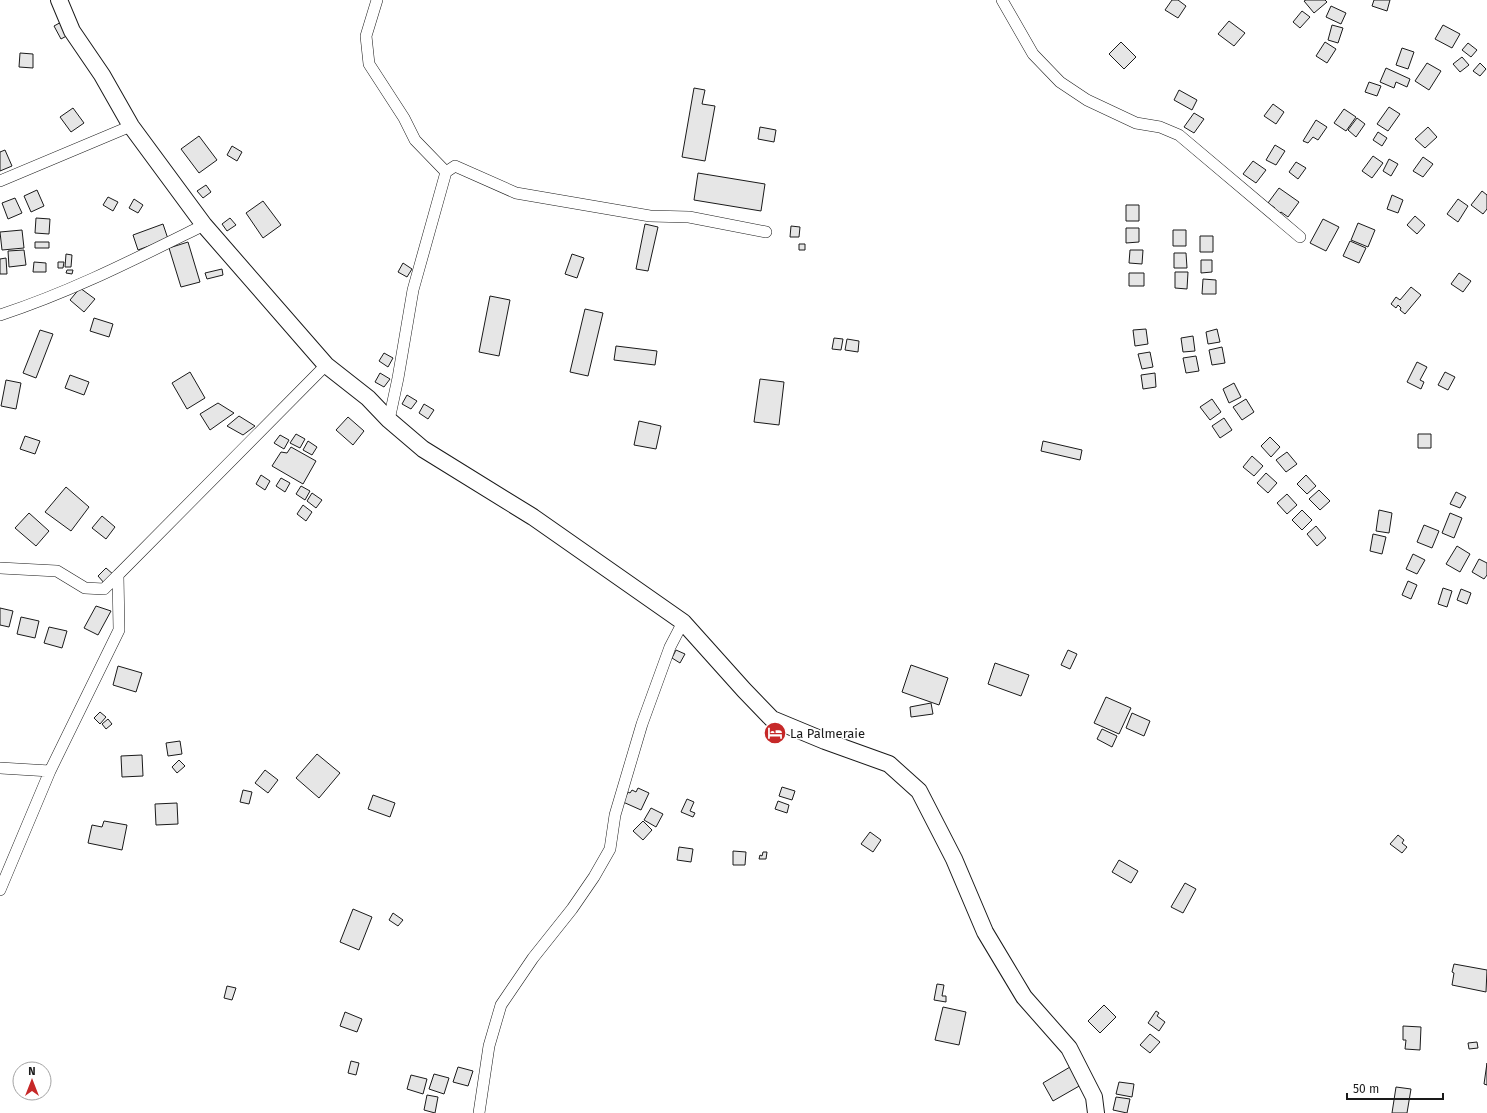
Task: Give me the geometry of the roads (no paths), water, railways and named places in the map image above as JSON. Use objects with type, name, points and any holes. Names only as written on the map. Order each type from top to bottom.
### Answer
[{"type":"street","points":[[59,0],[72,31],[102,75],[131,126],[204,225],[326,365],[368,398],[389,420],[423,449],[533,517],[683,622],[772,719],[825,741],[889,764],[920,791],[954,859],[985,932],[1024,997],[1069,1048],[1094,1097],[1096,1113]]},
{"type":"street","points":[[377,0],[366,36],[369,64],[404,118],[415,140],[446,172]]},
{"type":"street","points":[[1002,0],[1033,54],[1060,82],[1087,100],[1136,123],[1160,127],[1179,135],[1300,237]]},
{"type":"street","points":[[0,181],[131,126]]},
{"type":"street","points":[[389,420],[398,378],[413,290],[446,172],[454,166],[516,193],[650,216],[689,218],[766,232]]},
{"type":"street","points":[[0,314],[24,307],[99,276],[204,225]]},
{"type":"street","points":[[0,568],[57,571],[85,588],[104,589],[326,365]]},
{"type":"street","points":[[0,890],[50,771],[119,630],[118,575]]},
{"type":"street","points":[[479,1113],[489,1046],[501,1005],[533,958],[572,909],[594,877],[610,849],[617,808],[642,724],[670,647],[683,622]]},
{"type":"street","points":[[0,768],[50,771]]},
{"type":"place","name":"La Palmeraie","points":[[775,733]]}]
